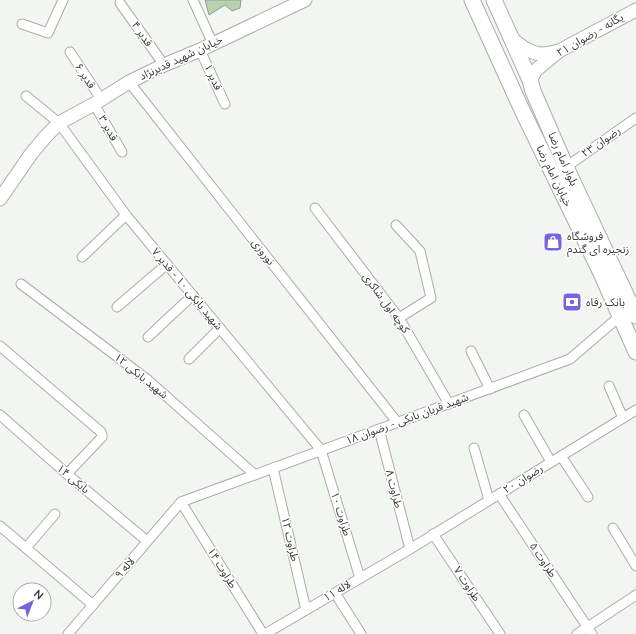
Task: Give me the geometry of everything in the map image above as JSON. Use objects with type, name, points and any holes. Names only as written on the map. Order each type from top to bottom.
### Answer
[{"type":"main road","points":[[474,4],[495,0]]},
{"type":"main road","name":"بلوار امام رضا","points":[[495,0],[566,167],[632,298],[636,316]]},
{"type":"main road","name":"خیابان امام رضا","points":[[474,4],[517,99],[600,271],[636,352]]},
{"type":"main road","points":[[517,99],[532,85]]},
{"type":"street","points":[[22,24],[48,33],[63,0]]},
{"type":"street","points":[[193,0],[213,44]]},
{"type":"street","name":"خيابان شهيد قديرنژاد","points":[[0,199],[31,154],[59,123],[129,82],[305,0]]},
{"type":"street","name":"قدیر ۴","points":[[120,3],[164,65]]},
{"type":"street","name":"یگانه - رضوان ۲۱","points":[[532,85],[536,70],[559,51],[636,10]]},
{"type":"street","points":[[511,38],[520,46],[536,53],[544,54],[559,51]]},
{"type":"street","name":"قدیر ۱","points":[[200,50],[225,104]]},
{"type":"street","name":"قدیر ۶","points":[[70,52],[98,101]]},
{"type":"street","name":"نوروزی","points":[[129,82],[397,422]]},
{"type":"street","name":"شهید بابکی ۱۰ - قدیر ۷","points":[[26,96],[59,123],[126,215],[321,450]]},
{"type":"street","name":"قدیر ۳","points":[[98,101],[122,152]]},
{"type":"street","name":"رضوان ۲۳","points":[[566,167],[636,118]]},
{"type":"street","name":"کوچه اول شاکری","points":[[315,208],[399,318],[449,404]]},
{"type":"street","points":[[82,257],[126,215]]},
{"type":"street","points":[[396,225],[420,251],[431,298],[399,318]]},
{"type":"street","points":[[117,306],[167,264]]},
{"type":"street","name":"شهید بابکی ۱۲","points":[[21,284],[148,380],[255,475]]},
{"type":"street","points":[[148,337],[193,295]]},
{"type":"street","name":"شهید قربان بابکی - رضوان ۱۸","points":[[181,502],[570,359],[620,316]]},
{"type":"street","points":[[189,359],[220,328]]},
{"type":"street","points":[[0,346],[101,432],[102,437],[67,474]]},
{"type":"street","points":[[471,351],[490,389]]},
{"type":"street","points":[[609,386],[623,418]]},
{"type":"street","name":"رضوان ۲۰","points":[[410,549],[636,410]]},
{"type":"street","name":"بابکی ۱۴","points":[[0,415],[148,542]]},
{"type":"street","points":[[524,415],[551,462]]},
{"type":"street","name":"طراوت ۸","points":[[379,429],[410,549]]},
{"type":"street","points":[[474,448],[489,500]]},
{"type":"street","name":"طراوت ۱۰","points":[[321,450],[360,578]]},
{"type":"street","points":[[561,456],[588,497]]},
{"type":"street","name":"طراوت ۱۲","points":[[273,468],[306,610]]},
{"type":"street","name":"طراوت ۵","points":[[499,494],[590,630]]},
{"type":"street","name":"لاله ۹","points":[[68,634],[181,502]]},
{"type":"street","name":"طراوت ۱۴","points":[[181,502],[264,634]]},
{"type":"street","points":[[26,548],[55,514]]},
{"type":"street","points":[[0,526],[93,605]]},
{"type":"street","points":[[613,528],[636,566]]},
{"type":"street","name":"طراوت ۷","points":[[433,534],[500,634]]},
{"type":"street","name":"لاله ۱۱","points":[[264,634],[410,549]]},
{"type":"street","points":[[335,593],[361,634]]},
{"type":"street","points":[[577,634],[590,630],[636,595]]},
{"type":"building","points":[[205,0],[241,0],[240,8],[232,11],[225,5],[209,15]]},
{"type":"place","name":"فروشگاه زنجیره ای گندم","points":[[553,242]]},
{"type":"place","name":"بانک رفاه","points":[[572,302]]}]
